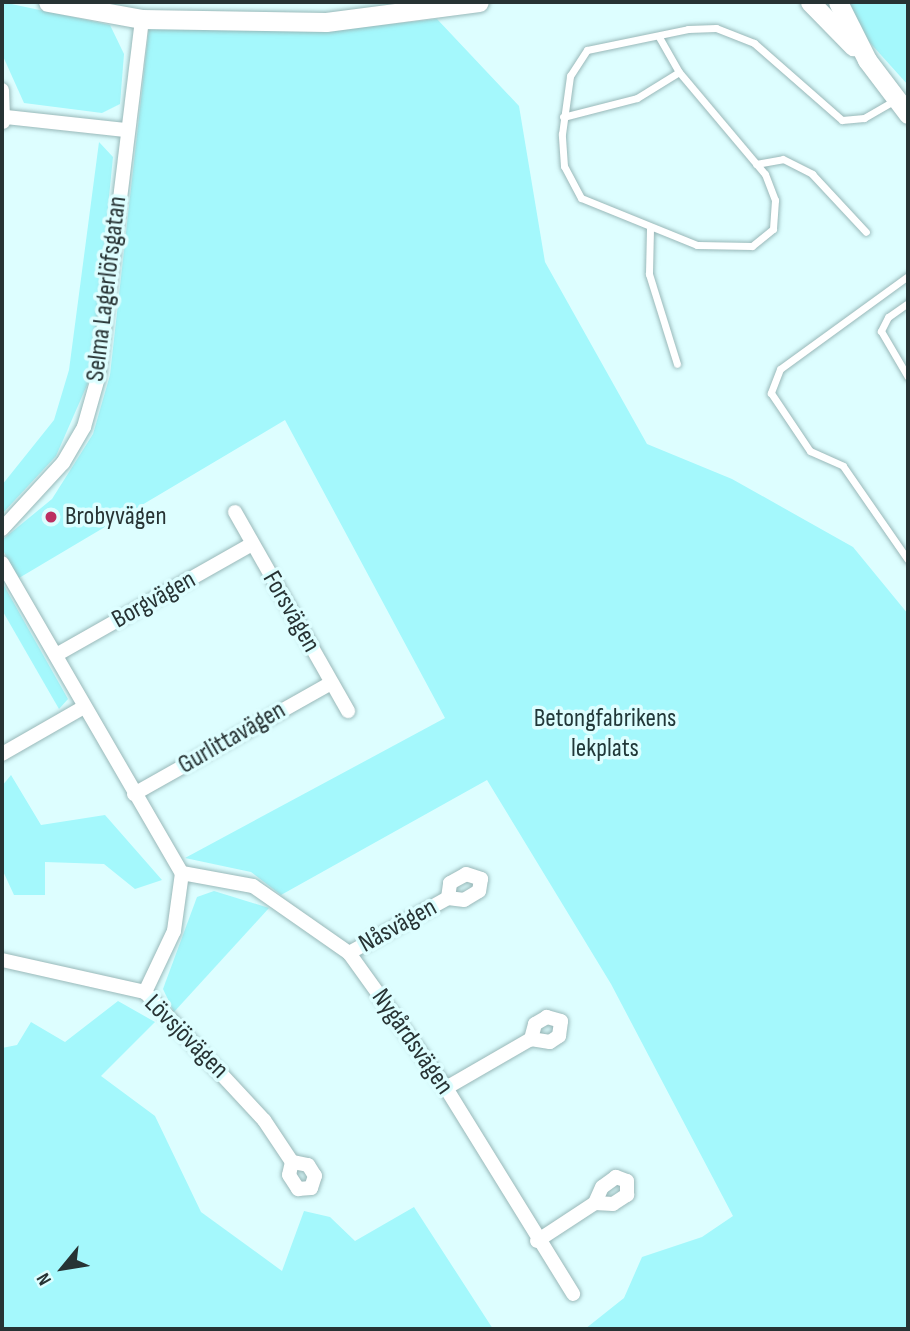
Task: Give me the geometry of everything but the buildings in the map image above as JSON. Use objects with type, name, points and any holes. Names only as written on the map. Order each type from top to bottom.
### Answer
[{"type":"street","points":[[48,2],[142,19],[326,22],[479,2]]},
{"type":"street","points":[[810,2],[867,60]]},
{"type":"street","points":[[838,2],[867,60],[901,108]]},
{"type":"street","name":"Selma Lagerlöfsgatan","points":[[2,529],[41,494],[84,427],[98,378],[125,130],[142,19]]},
{"type":"street","points":[[2,90],[4,121],[125,130]]},
{"type":"street","name":"Forsvägen","points":[[235,512],[348,711]]},
{"type":"street","name":"Borgvägen","points":[[56,655],[252,544]]},
{"type":"street","points":[[2,563],[181,873],[174,931],[145,992]]},
{"type":"street","name":"Gurlittavägen","points":[[134,794],[331,682]]},
{"type":"street","points":[[2,754],[84,707]]},
{"type":"street","name":"Nygårdsvägen","points":[[181,873],[253,886],[349,953],[446,1088],[537,1241],[573,1294]]},
{"type":"street","name":"Nåsvägen","points":[[349,953],[448,898]]},
{"type":"street","name":"Lövsjövägen","points":[[2,960],[145,992],[220,1067],[292,1162]]},
{"type":"street","points":[[446,1088],[531,1039]]},
{"type":"street","points":[[537,1241],[596,1203]]},
{"type":"lane","points":[[659,37],[679,72],[756,164],[777,218],[763,240],[729,250],[649,229],[580,198],[564,166],[563,117],[570,76],[587,50],[703,27],[742,36],[842,120],[864,118],[901,108]]},
{"type":"lane","points":[[563,117],[637,98],[679,72]]},
{"type":"lane","points":[[756,164],[783,159],[812,174],[866,232]]},
{"type":"lane","points":[[649,229],[649,274],[677,364]]},
{"type":"lane","points":[[908,276],[780,369],[771,393],[801,442],[843,466],[908,560]]},
{"type":"lane","points":[[908,303],[888,317],[881,331],[908,377]]},
{"type":"green space","points":[[2,2],[110,25],[124,54],[120,104],[102,113],[24,103],[2,54]]},
{"type":"green space","points":[[846,2],[908,2],[908,85],[863,35]]},
{"type":"green space","name":"Betongfabrikens lekplats","points":[[437,19],[519,106],[545,262],[647,444],[732,479],[853,547],[908,614],[908,1329],[585,1329],[624,1298],[642,1257],[702,1237],[733,1216],[611,984],[487,780],[281,895],[251,872],[185,858],[445,718],[285,420],[19,578],[2,549],[2,540],[52,499],[93,434],[110,375],[149,28],[327,31]]},
{"type":"green space","points":[[99,142],[113,157],[91,376],[56,456],[2,514],[2,485],[54,420],[69,370]]},
{"type":"green space","points":[[2,582],[68,699],[59,709],[2,610]]},
{"type":"green space","points":[[11,775],[41,825],[105,815],[162,880],[135,889],[104,864],[45,862],[45,895],[14,895],[2,869],[2,786]]},
{"type":"green space","points":[[214,891],[269,908],[174,1012],[163,989],[197,897]]},
{"type":"green space","points":[[118,1001],[155,1022],[101,1076],[155,1116],[201,1212],[282,1271],[304,1211],[330,1217],[355,1241],[414,1207],[493,1329],[2,1329],[2,1048],[17,1045],[31,1022],[65,1042]]},
{"type":"place","name":"Brobyvägen","points":[[51,517]]}]
